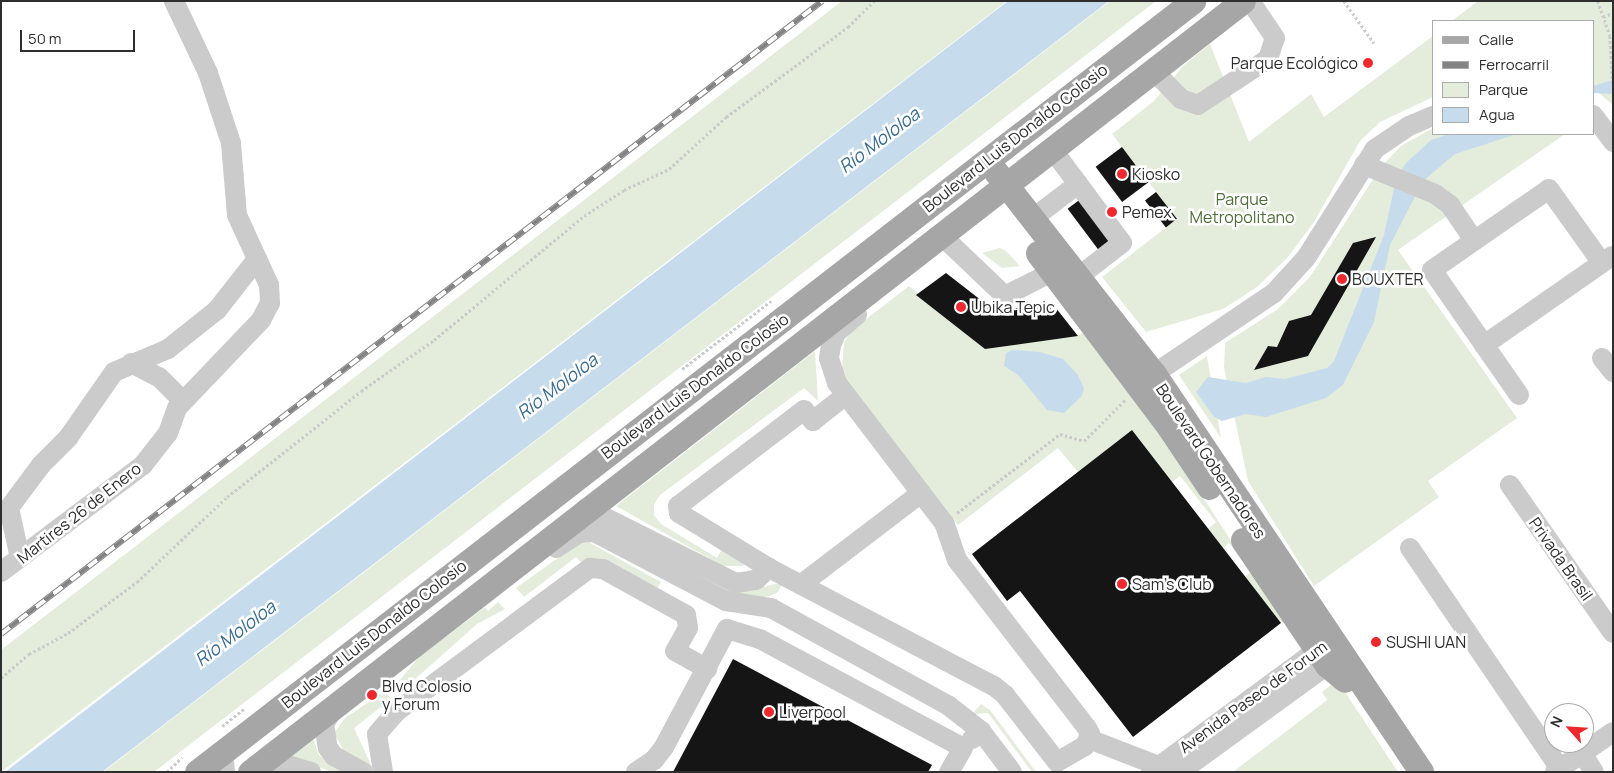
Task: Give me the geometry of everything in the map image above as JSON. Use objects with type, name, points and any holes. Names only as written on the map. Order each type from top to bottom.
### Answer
[{"type":"main road","name":"Boulevard Luis Donaldo Colosio","points":[[197,772],[224,762],[548,498],[1193,1]]},
{"type":"main road","name":"Boulevard Luis Donaldo Colosio","points":[[251,772],[586,508],[1244,1]]},
{"type":"main road","name":"Boulevard Gobernadores","points":[[980,166],[1052,272],[1145,380]]},
{"type":"main road","name":"Boulevard Gobernadores","points":[[998,190],[1032,219],[1078,276],[1145,380],[1169,428],[1329,652],[1421,772]]},
{"type":"main road","points":[[586,508],[582,490],[589,480],[742,362],[751,343]]},
{"type":"main road","points":[[429,631],[436,612],[563,512],[562,498],[548,498]]},
{"type":"main road","name":"Boulevard Gobernadores","points":[[1329,652],[1339,672],[1404,772]]},
{"type":"street","name":"Martires 26 de Enero","points":[[1,572],[143,465],[168,433],[184,401],[262,320],[270,303],[269,285],[237,215],[231,143],[208,73],[174,1]]},
{"type":"street","points":[[1154,71],[1181,99],[1198,105],[1268,59],[1275,38],[1250,1]]},
{"type":"street","points":[[1594,116],[1613,142]]},
{"type":"street","points":[[1145,380],[1274,292],[1306,258],[1364,165],[1386,140],[1432,117]]},
{"type":"street","points":[[1052,149],[1122,243],[1078,276]]},
{"type":"street","points":[[1364,165],[1435,194],[1450,205],[1473,239]]},
{"type":"street","points":[[1032,219],[1078,184]]},
{"type":"street","points":[[1484,345],[1608,259],[1549,189],[1473,239],[1432,270],[1519,396]]},
{"type":"street","points":[[941,235],[1005,296],[1052,272]]},
{"type":"street","points":[[20,558],[9,508],[41,465],[68,438],[114,372],[131,363],[168,349],[217,310],[257,258]]},
{"type":"street","points":[[871,289],[868,306],[845,323],[830,345],[831,371],[846,395],[944,523],[957,560],[1087,728],[1089,739]]},
{"type":"street","points":[[131,363],[159,377],[184,401]]},
{"type":"street","points":[[846,395],[813,421],[804,410],[678,506],[679,512],[769,568],[803,583],[994,686],[1005,695],[1058,762],[1089,739]]},
{"type":"street","name":"Privada Brasil","points":[[1510,485],[1613,633]]},
{"type":"street","points":[[803,583],[921,493]]},
{"type":"street","points":[[586,508],[736,583],[756,580],[769,568]]},
{"type":"street","points":[[494,580],[511,583],[572,536],[587,532],[602,535],[728,605],[771,608],[950,706],[981,731],[1012,772]]},
{"type":"street","points":[[1410,548],[1558,770],[1582,753],[1594,772]]},
{"type":"street","points":[[383,772],[377,734],[396,712],[449,668],[590,568],[603,569],[686,615],[688,628],[675,651],[707,669]]},
{"type":"street","points":[[636,772],[654,760],[664,747],[707,669],[733,630],[728,605]]},
{"type":"street","points":[[733,630],[963,748]]},
{"type":"street","name":"Avenida Paseo de Forum","points":[[1161,770],[1329,652]]},
{"type":"street","name":"Avenida Paseo de Forum","points":[[1180,772],[1329,652]]},
{"type":"street","points":[[338,703],[324,724],[328,748],[334,756],[363,772]]},
{"type":"street","points":[[949,772],[963,748],[981,731]]},
{"type":"street","points":[[1594,745],[1613,732]]},
{"type":"street","points":[[1089,739],[1161,770]]},
{"type":"street","points":[[251,772],[291,766],[310,772]]},
{"type":"path","points":[[1,678],[29,654],[68,633],[137,582],[226,497],[361,392],[434,340],[584,216],[624,190],[669,169],[726,117],[848,27],[874,1]]},
{"type":"path","points":[[1344,1],[1374,43]]},
{"type":"path","points":[[1598,1],[1611,36],[1613,86]]},
{"type":"path","points":[[1603,17],[1613,13]]},
{"type":"path","points":[[944,523],[1060,434],[1084,441],[1110,418],[1145,380]]},
{"type":"green space","points":[[842,1],[1007,1],[1,772],[1,650]]},
{"type":"green space","points":[[1110,1],[1156,1],[154,772],[103,772]]},
{"type":"green space","points":[[1478,1],[1613,1],[1613,105],[1594,89],[1594,20],[1453,20]]},
{"type":"green space","name":"Parque Metropolitano","points":[[1432,37],[1432,97],[1380,122],[1360,141],[1314,222],[1288,257],[1257,287],[1223,309],[1146,332],[1102,277],[1177,219],[1112,134],[1154,101],[1184,65],[1210,44],[1249,142],[1311,94],[1324,117]]},
{"type":"green space","points":[[1432,129],[1432,135],[1564,135],[1398,250],[1517,418],[1428,481],[1439,497],[1314,586],[1248,481],[1224,368],[1225,343],[1278,309],[1310,277],[1381,167],[1401,146]]},
{"type":"green space","points":[[1000,248],[1006,251],[1020,266],[1002,268],[982,253]]},
{"type":"green space","points":[[909,286],[985,349],[1078,336],[1086,330],[1147,411],[1283,621],[1281,623],[1245,577],[1251,572],[1229,543],[1223,548],[1208,529],[1216,522],[1180,476],[1172,482],[1132,430],[1078,472],[1058,448],[958,525],[847,382],[842,369],[844,342],[852,330]]},
{"type":"green space","points":[[815,351],[818,401],[804,388],[660,495],[654,504],[654,515],[661,524],[717,558],[722,549],[745,563],[743,566],[723,566],[616,506]]},
{"type":"green space","points":[[1207,356],[1221,438],[1179,375]]},
{"type":"green space","points":[[580,542],[590,543],[661,582],[655,592],[584,565],[576,557],[524,597],[516,588]]},
{"type":"green space","points":[[674,561],[738,593],[783,582],[778,592],[770,596],[735,601]]},
{"type":"green space","points":[[498,602],[505,609],[477,624],[405,688],[399,681],[419,657],[485,607],[488,611]]},
{"type":"green space","points":[[1337,680],[1398,772],[1233,772],[1327,700],[1322,692]]},
{"type":"green space","points":[[385,691],[391,699],[354,728],[373,769],[346,755],[334,733],[345,718]]},
{"type":"green space","points":[[981,704],[990,710],[1036,772],[1032,772],[988,713],[972,714]]},
{"type":"green space","points":[[313,738],[319,755],[342,772],[331,772],[292,756]]},
{"type":"water","name":"Río Mololoa","points":[[1008,1],[1109,1],[102,772],[5,772]]},
{"type":"water","points":[[1613,80],[1613,94],[1594,93],[1594,86]]},
{"type":"water","points":[[1446,135],[1514,135],[1455,154],[1423,181],[1390,245],[1374,322],[1343,385],[1326,398],[1266,417],[1246,414],[1222,421],[1214,417],[1196,392],[1208,377],[1246,383],[1266,377],[1285,379],[1327,368],[1334,361],[1384,235],[1396,179],[1406,163],[1431,140]]},
{"type":"water","points":[[1012,350],[1040,352],[1063,359],[1078,375],[1084,388],[1082,396],[1064,413],[1047,410],[1018,375],[1004,366],[1006,353]]},
{"type":"building","name":"Kiosko","points":[[1122,147],[1148,182],[1122,202],[1096,167]]},
{"type":"building","points":[[1156,192],[1177,219],[1166,227],[1145,201]]},
{"type":"building","points":[[1082,198],[1117,244],[1103,255],[1068,209]]},
{"type":"building","name":"BOUXTER","points":[[1376,237],[1308,356],[1254,370],[1268,346],[1277,347],[1289,321],[1311,315],[1353,243]]},
{"type":"building","name":"Ubika Tepic","points":[[946,273],[995,311],[1052,303],[1078,336],[985,349],[916,295]]},
{"type":"building","name":"Sam's Club","points":[[1132,430],[1281,623],[1133,737],[1020,591],[1007,601],[972,554]]},
{"type":"building","name":"Liverpool","points":[[733,659],[932,765],[928,772],[673,772]]},
{"type":"railway","points":[[1,634],[822,1]]},
{"type":"place","name":"Parque Ecológico","points":[[1368,63]]},
{"type":"place","name":"Kiosko","points":[[1122,174]]},
{"type":"place","name":"Pemex","points":[[1112,212]]},
{"type":"place","name":"BOUXTER","points":[[1342,279]]},
{"type":"place","name":"Ubika Tepic","points":[[961,307]]},
{"type":"place","name":"Sam's Club","points":[[1122,584]]},
{"type":"place","name":"SUSHI UAN","points":[[1376,642]]},
{"type":"place","name":"Blvd Colosio y Forum","points":[[372,695]]},
{"type":"place","name":"Liverpool","points":[[769,712]]}]
